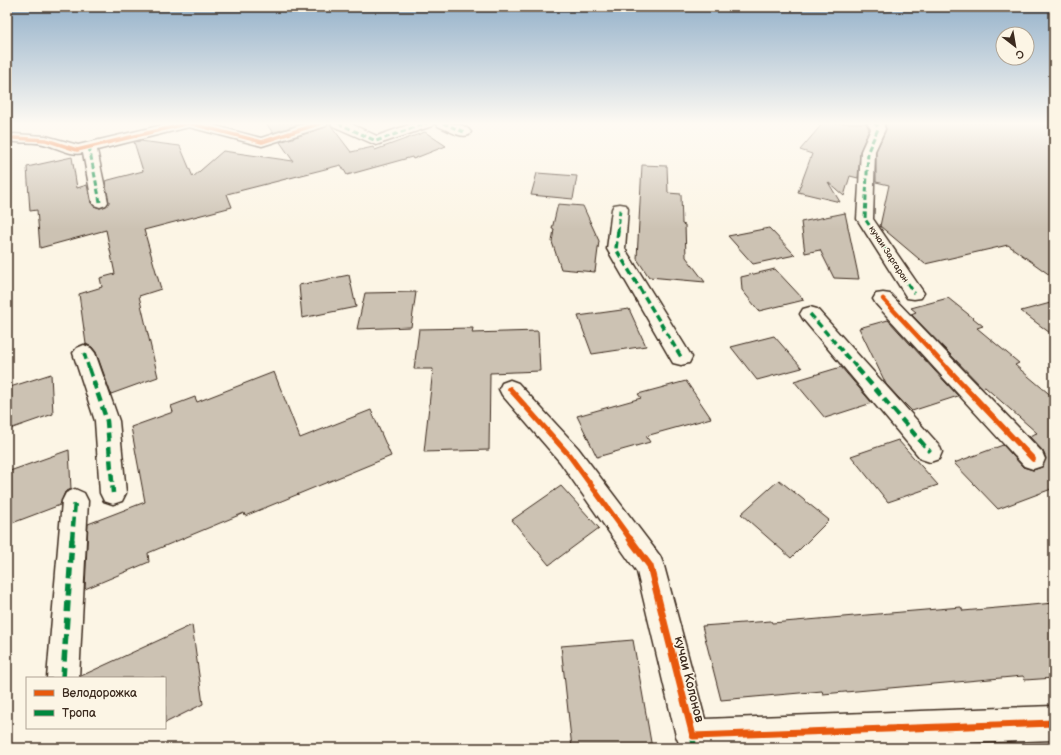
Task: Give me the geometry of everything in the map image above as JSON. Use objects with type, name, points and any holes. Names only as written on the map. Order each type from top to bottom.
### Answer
[{"type":"street","points":[[91,158],[100,202]]},
{"type":"street","name":"кучаи Заргарон","points":[[868,158],[865,219],[914,293]]},
{"type":"street","points":[[620,209],[616,249],[681,358]]},
{"type":"street","points":[[883,299],[1033,459]]},
{"type":"street","points":[[810,314],[930,452]]},
{"type":"street","points":[[84,353],[107,421],[113,493]]},
{"type":"street","name":"кучаи Колонов","points":[[510,389],[569,455],[650,566],[694,742],[1054,723]]},
{"type":"street","points":[[63,677],[75,501]]},
{"type":"building","points":[[72,158],[77,188],[87,185],[91,203],[100,208],[106,206],[109,202],[105,181],[143,171],[139,158],[185,158],[193,177],[215,158],[274,158],[293,161],[291,158],[408,158],[347,175],[341,165],[227,194],[232,207],[144,230],[161,289],[139,296],[158,377],[111,394],[96,352],[92,347],[86,344],[79,294],[102,287],[100,278],[115,274],[106,230],[40,248],[37,210],[30,211],[27,167]]},
{"type":"building","points":[[810,158],[859,158],[858,178],[850,176],[844,196],[828,182],[840,202],[798,192]]},
{"type":"building","points":[[876,158],[1054,158],[1054,278],[1008,245],[925,264],[880,226],[889,185],[876,182]]},
{"type":"building","points":[[642,165],[667,166],[668,193],[681,194],[682,224],[685,225],[686,257],[705,282],[649,277],[637,259]]},
{"type":"building","points":[[537,173],[577,176],[573,199],[531,195]]},
{"type":"building","points":[[558,204],[583,206],[599,241],[595,272],[561,269],[552,242],[554,229],[552,229]]},
{"type":"building","points":[[845,213],[859,279],[834,278],[820,250],[805,253],[801,222]]},
{"type":"building","points":[[769,228],[795,255],[753,264],[728,236]]},
{"type":"building","points":[[775,269],[804,300],[759,311],[742,290],[741,277]]},
{"type":"building","points":[[349,275],[356,307],[302,318],[299,285]]},
{"type":"building","points":[[416,292],[411,327],[357,329],[365,293]]},
{"type":"building","points":[[948,298],[983,326],[977,328],[1019,363],[1015,365],[1054,398],[1054,488],[998,509],[954,463],[1003,445],[1023,467],[1033,470],[1042,467],[1046,458],[1043,451],[1029,436],[1037,433],[985,387],[983,388],[911,314],[916,312],[911,308]]},
{"type":"building","points":[[1054,302],[1054,336],[1021,311]]},
{"type":"building","points":[[629,309],[646,346],[592,354],[578,316]]},
{"type":"building","points":[[888,320],[958,396],[912,411],[897,396],[886,384],[859,328]]},
{"type":"building","points":[[473,328],[472,333],[538,331],[540,371],[490,373],[489,450],[424,452],[433,369],[414,369],[419,329]]},
{"type":"building","points":[[774,336],[802,368],[757,380],[731,347]]},
{"type":"building","points":[[841,367],[872,403],[825,418],[794,381]]},
{"type":"building","points":[[274,372],[300,438],[371,410],[391,456],[245,516],[244,513],[148,553],[149,562],[85,589],[88,524],[145,502],[131,427],[173,412],[171,406],[195,397],[197,402]]},
{"type":"building","points":[[51,374],[53,414],[7,430],[7,388]]},
{"type":"building","points":[[686,381],[711,418],[646,436],[650,442],[597,457],[577,416],[641,398],[638,394]]},
{"type":"building","points":[[898,440],[938,485],[888,502],[851,456]]},
{"type":"building","points":[[69,450],[71,489],[65,492],[60,505],[7,525],[7,472]]},
{"type":"building","points":[[779,480],[829,520],[791,558],[741,514]]},
{"type":"building","points":[[561,486],[599,528],[549,565],[512,520]]},
{"type":"building","points":[[1054,603],[1054,678],[1025,680],[1023,676],[823,694],[822,691],[721,700],[702,626],[771,621],[772,623],[961,607],[963,611]]},
{"type":"building","points":[[192,625],[203,704],[166,722],[166,677],[81,676]]},
{"type":"building","points":[[633,640],[652,748],[572,748],[561,646]]},
{"type":"marked path","points":[[91,158],[100,202]]},
{"type":"marked path","points":[[868,158],[865,219],[914,293]]},
{"type":"marked path","points":[[620,209],[616,249],[681,357]]},
{"type":"marked path","points":[[810,314],[930,452]]},
{"type":"marked path","points":[[84,353],[107,421],[113,493]]},
{"type":"marked path","points":[[63,677],[75,501]]},
{"type":"marked path","points":[[693,736],[694,748]]},
{"type":"cycle path","points":[[883,299],[1033,459]]},
{"type":"cycle path","points":[[510,389],[569,455],[650,566],[693,736],[1054,723]]}]
